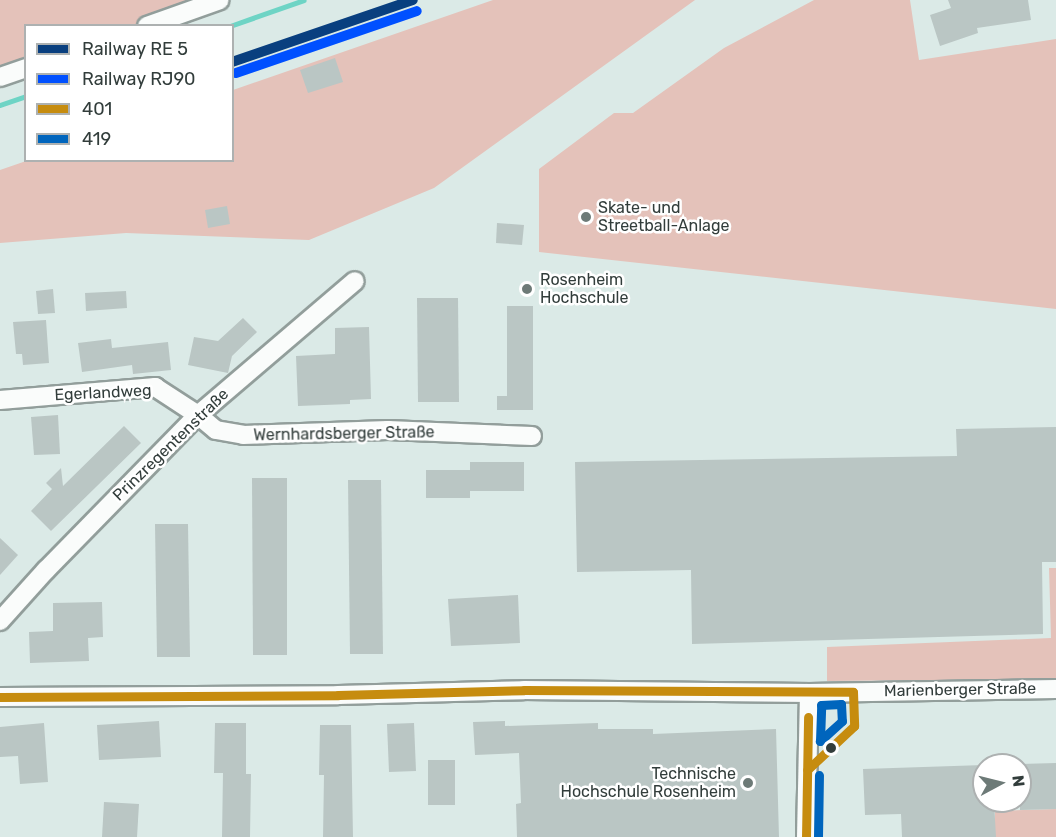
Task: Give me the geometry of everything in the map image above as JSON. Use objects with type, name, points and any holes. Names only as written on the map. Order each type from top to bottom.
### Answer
[{"type":"street","points":[[153,24],[220,0]]},
{"type":"street","points":[[0,77],[24,69]]},
{"type":"street","name":"Prinzregentenstraße","points":[[0,621],[46,570],[198,415],[355,281]]},
{"type":"street","name":"Egerlandweg","points":[[0,400],[154,387],[198,415]]},
{"type":"street","name":"Wernhardsberger Straße","points":[[198,415],[216,430],[243,435],[388,430],[532,436]]},
{"type":"street","name":"Marienberger Straße","points":[[0,697],[338,695],[524,690],[809,693],[1056,689]]},
{"type":"street","points":[[806,837],[809,693]]},
{"type":"shaded area","points":[[0,0],[220,0],[150,24],[24,24],[24,68],[0,77]]},
{"type":"shaded area","points":[[493,0],[695,0],[434,188],[309,240],[126,233],[0,243],[0,170],[24,162],[234,162],[234,90]]},
{"type":"shaded area","points":[[814,0],[910,0],[919,60],[1056,39],[1056,309],[539,252],[539,169],[614,113],[633,113],[724,48]]},
{"type":"shaded area","points":[[1049,568],[1056,568],[1056,679],[827,681],[827,647],[1051,638]]},
{"type":"shaded area","points":[[1056,809],[1056,837],[995,837],[995,813],[1032,813],[1032,810]]},
{"type":"building","points":[[948,0],[1028,0],[1031,20],[977,28],[978,33],[940,46],[930,15],[951,8]]},
{"type":"building","points":[[335,58],[343,82],[308,93],[300,70]]},
{"type":"building","points":[[227,206],[230,224],[208,228],[205,210]]},
{"type":"building","points":[[497,223],[524,225],[522,245],[496,243]]},
{"type":"building","points":[[53,289],[55,313],[38,314],[36,291]]},
{"type":"building","points":[[126,291],[127,308],[86,311],[85,293]]},
{"type":"building","points":[[417,298],[458,298],[459,402],[418,402]]},
{"type":"building","points":[[507,306],[533,306],[533,410],[497,410],[497,396],[507,396]]},
{"type":"building","points":[[243,318],[257,332],[232,356],[228,373],[188,365],[194,337],[218,341]]},
{"type":"building","points":[[46,320],[49,363],[23,365],[22,354],[16,354],[13,322]]},
{"type":"building","points":[[369,327],[371,399],[350,400],[350,404],[298,406],[296,356],[335,354],[335,328]]},
{"type":"building","points":[[111,339],[112,348],[168,342],[171,370],[133,374],[132,365],[82,372],[78,343]]},
{"type":"building","points":[[58,415],[60,454],[34,455],[31,417]]},
{"type":"building","points":[[124,426],[141,443],[51,531],[31,511],[52,489],[46,483],[61,468],[63,486]]},
{"type":"building","points":[[1056,427],[1056,562],[1042,562],[1043,634],[692,644],[691,570],[577,572],[575,462],[957,456],[956,429]]},
{"type":"building","points":[[470,462],[524,462],[524,491],[470,491],[470,498],[426,498],[426,470],[470,470]]},
{"type":"building","points":[[252,478],[287,478],[287,655],[253,655]]},
{"type":"building","points":[[348,480],[381,480],[383,654],[350,654]]},
{"type":"building","points":[[155,524],[188,524],[190,657],[157,657]]},
{"type":"building","points":[[0,538],[18,555],[0,575]]},
{"type":"building","points":[[518,595],[520,643],[451,646],[448,599]]},
{"type":"building","points":[[102,602],[103,637],[88,638],[89,661],[30,663],[29,632],[53,631],[53,603]]},
{"type":"building","points":[[159,721],[161,757],[99,760],[97,725]]},
{"type":"building","points":[[505,721],[505,726],[598,723],[598,729],[653,729],[653,734],[776,729],[779,837],[517,837],[516,804],[521,803],[519,753],[475,755],[473,722]]},
{"type":"building","points":[[44,723],[48,782],[20,784],[18,756],[0,757],[0,727]]},
{"type":"building","points":[[215,723],[246,723],[246,774],[251,774],[250,837],[222,837],[223,773],[214,773]]},
{"type":"building","points":[[414,723],[416,771],[389,772],[387,724]]},
{"type":"building","points":[[320,725],[351,725],[353,837],[323,837],[324,775],[319,775]]},
{"type":"building","points":[[428,760],[455,760],[455,805],[428,805]]},
{"type":"building","points":[[1056,763],[1056,809],[1032,810],[1032,764]]},
{"type":"building","points":[[972,765],[972,813],[995,813],[996,837],[902,837],[901,814],[865,815],[863,769]]},
{"type":"building","points":[[104,802],[139,804],[137,837],[102,837]]},
{"type":"waterway","points":[[234,25],[304,0]]},
{"type":"waterway","points":[[0,105],[24,97]]},
{"type":"transit line","points":[[234,61],[413,0]]},
{"type":"transit line","name":"401","points":[[0,697],[338,695],[524,690],[853,692],[854,726],[807,770]]},
{"type":"transit line","name":"419","points":[[841,704],[842,721],[820,741],[821,705],[841,704]]},
{"type":"transit line","name":"401","points":[[806,837],[808,717]]},
{"type":"transit line","name":"419","points":[[818,837],[819,775]]},
{"type":"rail line","name":"RJ90","points":[[236,73],[417,11]]},
{"type":"place","name":"Skate- und Streetball-Anlage","points":[[586,217]]},
{"type":"place","name":"Rosenheim Hochschule","points":[[527,289]]},
{"type":"place","name":"Technische Hochschule Rosenheim","points":[[748,783]]}]
